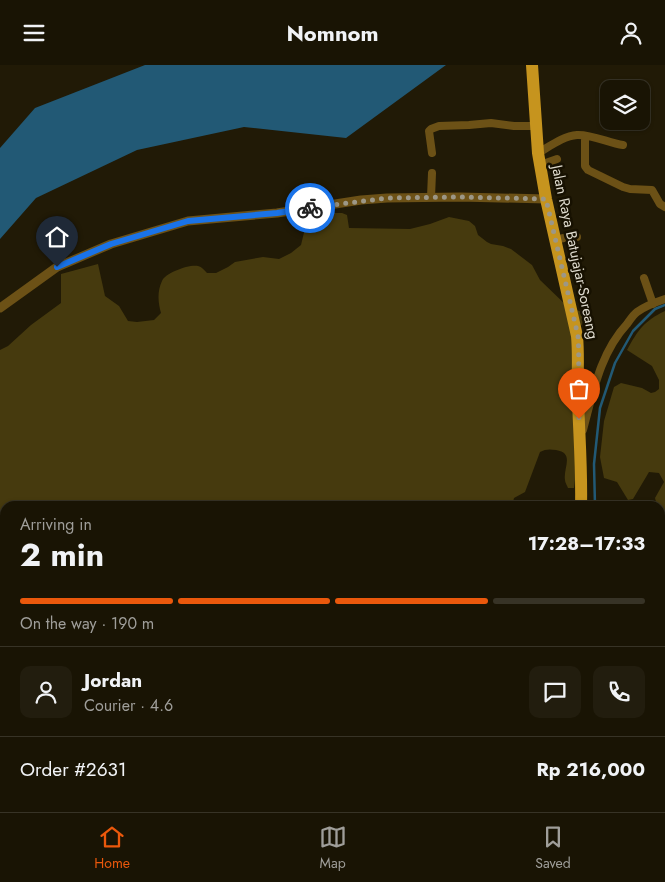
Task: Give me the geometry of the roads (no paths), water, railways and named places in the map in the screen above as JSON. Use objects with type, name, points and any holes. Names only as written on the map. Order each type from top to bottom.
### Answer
[{"type":"highway","name":"Jalan Raya Batujajar-Soreang","points":[[532,65],[539,159],[555,240],[578,336],[581,501]]},
{"type":"street","points":[[432,153],[429,131],[439,126],[491,123],[514,126],[536,125]]},
{"type":"street","points":[[539,159],[567,137],[577,135],[623,145]]},
{"type":"street","points":[[585,136],[586,166],[588,170],[623,187],[652,190],[660,205],[665,207]]},
{"type":"street","points":[[539,159],[557,159]]},
{"type":"street","points":[[431,197],[432,173]]},
{"type":"street","points":[[0,309],[57,267],[111,244],[188,221],[277,213],[370,200],[431,197],[546,199]]},
{"type":"street","points":[[555,240],[577,237]]},
{"type":"street","points":[[644,277],[653,304]]},
{"type":"street","points":[[580,439],[593,387],[605,355],[618,333],[636,313],[665,299]]},
{"type":"water","points":[[145,65],[446,65],[346,138],[244,127],[137,150],[36,198],[0,239],[0,148],[35,108]]},
{"type":"waterway","points":[[595,501],[594,464],[600,408],[615,363],[633,331],[655,309],[665,305]]}]
